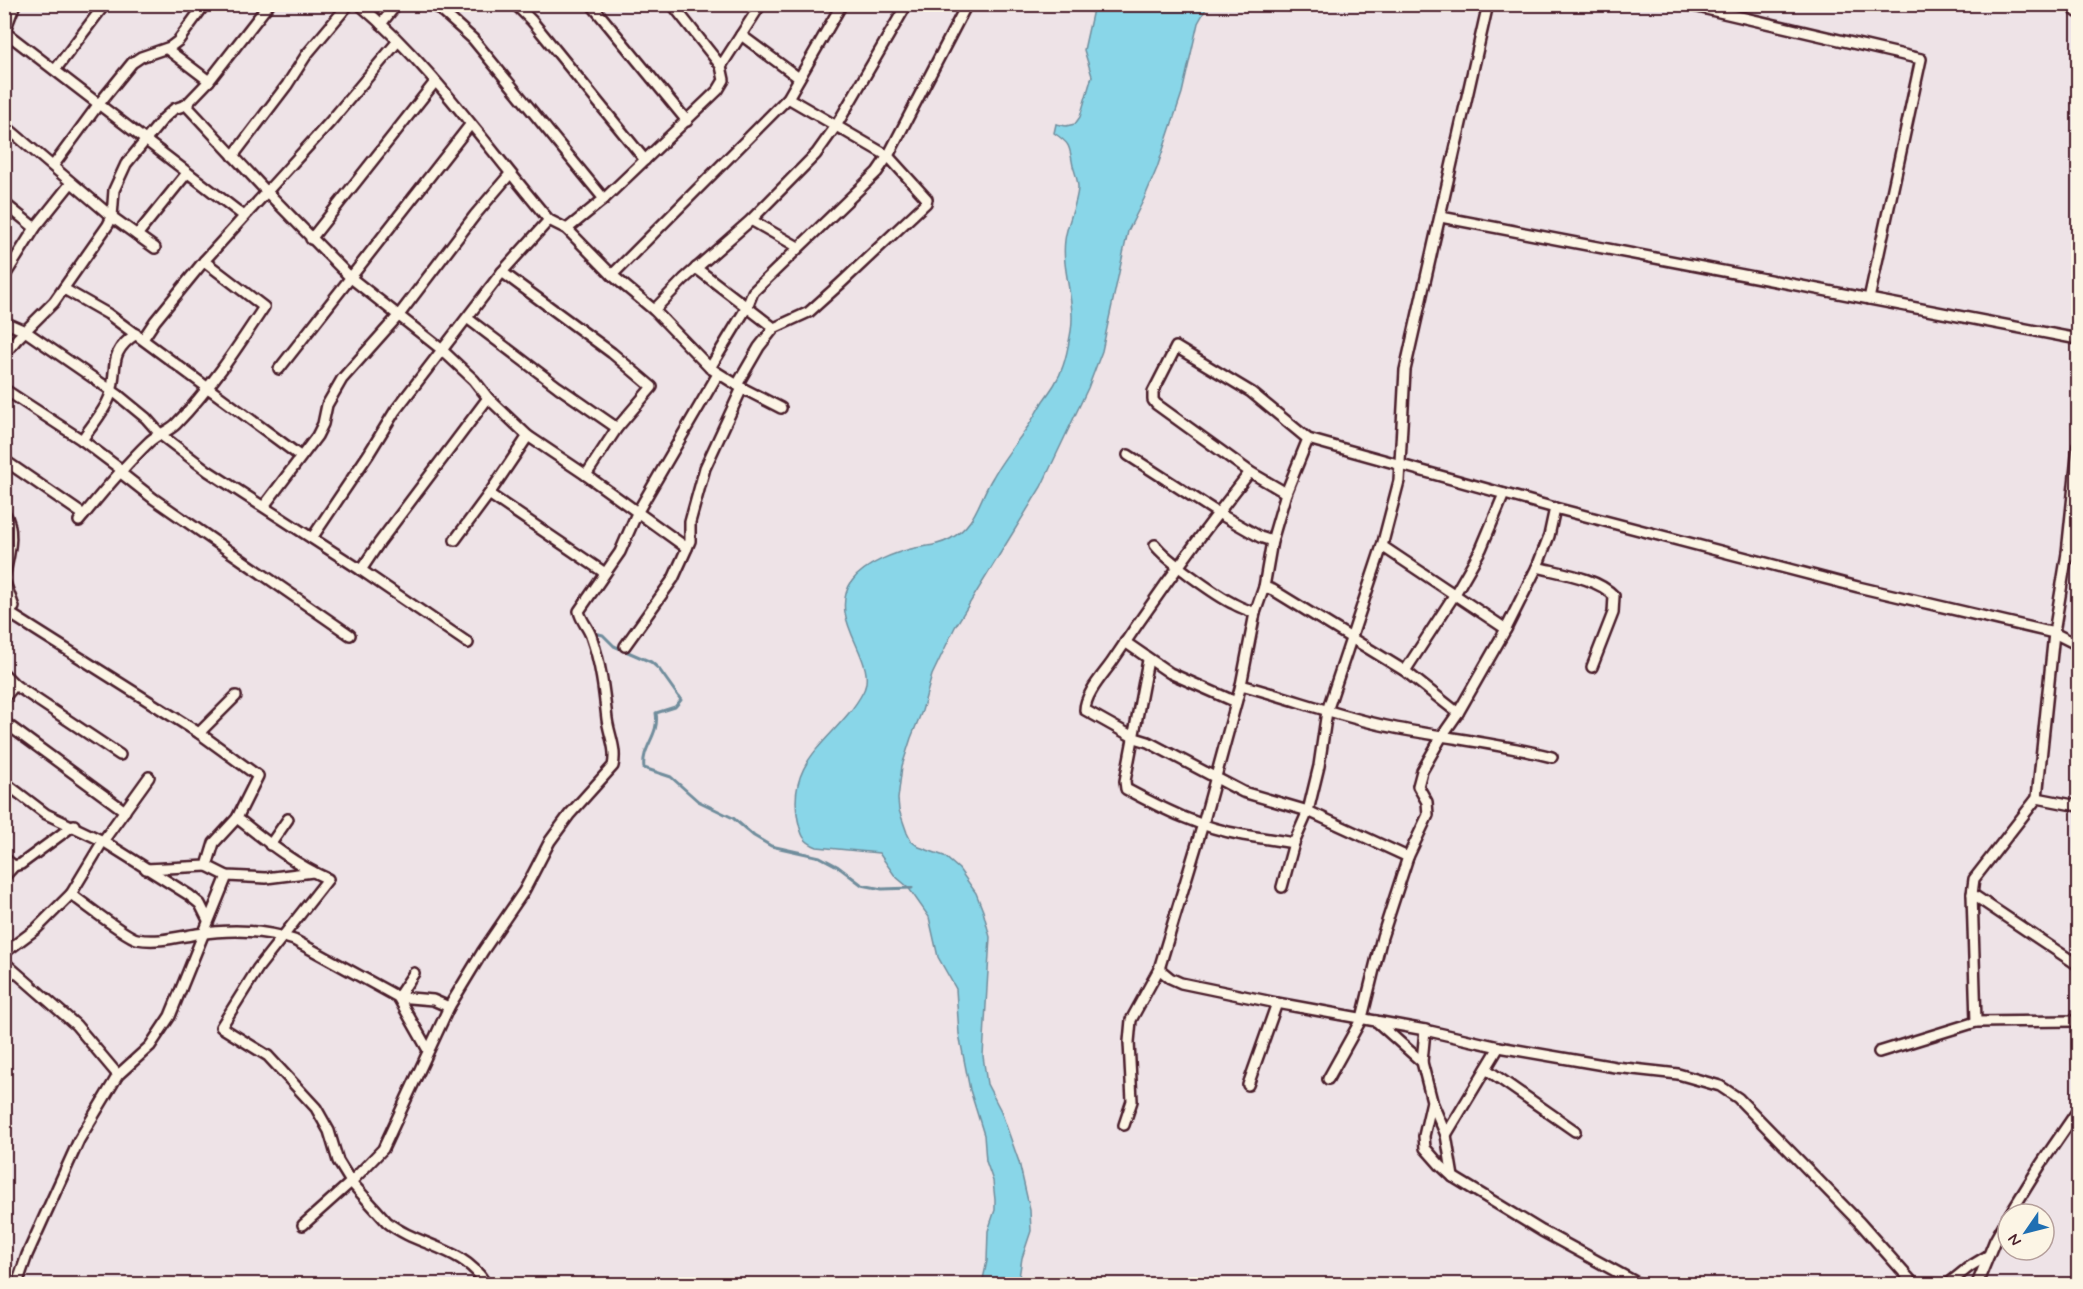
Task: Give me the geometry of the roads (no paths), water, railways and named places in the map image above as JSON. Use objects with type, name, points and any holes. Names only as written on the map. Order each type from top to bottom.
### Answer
[{"type":"main road","points":[[2076,4],[2079,9]]},
{"type":"street","points":[[15,4],[5,33],[244,216]]},
{"type":"street","points":[[55,70],[105,4]]},
{"type":"street","points":[[53,166],[132,63],[167,49],[178,41],[205,4]]},
{"type":"street","points":[[4,355],[46,312],[64,289],[112,217],[112,201],[117,182],[126,164],[164,118],[174,109],[186,105],[209,81],[269,4]]},
{"type":"street","points":[[233,156],[287,85],[307,54],[349,4]]},
{"type":"street","points":[[359,4],[398,41],[435,82],[549,220],[567,229],[612,275],[654,310],[714,370],[781,408]]},
{"type":"street","points":[[381,24],[397,4]]},
{"type":"street","points":[[434,4],[473,39],[604,199]]},
{"type":"street","points":[[515,4],[532,21],[645,160]]},
{"type":"street","points":[[591,4],[687,121]]},
{"type":"street","points":[[721,66],[761,4]]},
{"type":"street","points":[[612,275],[788,98],[842,4]]},
{"type":"street","points":[[654,310],[696,268],[751,220],[816,154],[836,126],[907,4]]},
{"type":"street","points":[[303,1225],[351,1182],[383,1149],[449,1006],[524,891],[550,841],[569,815],[613,765],[616,756],[608,720],[603,680],[591,635],[580,618],[579,611],[620,552],[637,513],[753,292],[877,172],[888,156],[967,4]]},
{"type":"street","points":[[1282,887],[1294,843],[1308,811],[1327,711],[1382,546],[1399,481],[1405,370],[1488,4]]},
{"type":"street","points":[[1686,5],[1921,58],[1869,299]]},
{"type":"street","points":[[567,229],[604,199],[687,121],[718,90],[724,80],[721,66],[676,6]]},
{"type":"street","points":[[741,35],[799,78]]},
{"type":"street","points":[[82,440],[106,404],[117,354],[121,346],[140,337],[155,321],[204,261],[330,122],[398,41]]},
{"type":"street","points":[[167,49],[209,81]]},
{"type":"street","points":[[311,238],[435,82]]},
{"type":"street","points":[[625,646],[673,579],[687,548],[690,541],[690,522],[705,468],[759,346],[774,328],[809,312],[926,203],[927,199],[888,156],[788,98]]},
{"type":"street","points":[[186,105],[351,278],[441,349],[528,436],[687,548]]},
{"type":"street","points":[[4,125],[112,217],[155,248]]},
{"type":"street","points":[[279,369],[471,125]]},
{"type":"street","points":[[137,235],[187,173]]},
{"type":"street","points":[[264,506],[316,436],[323,424],[327,405],[342,379],[399,315],[475,215],[510,174]]},
{"type":"street","points":[[6,271],[35,228],[71,183]]},
{"type":"street","points":[[4,203],[35,228]]},
{"type":"street","points":[[1441,217],[2079,339]]},
{"type":"street","points":[[312,538],[368,455],[394,411],[502,272],[549,220]]},
{"type":"street","points":[[751,220],[798,247]]},
{"type":"street","points":[[4,460],[82,518],[149,442],[174,426],[209,388],[264,307],[204,261]]},
{"type":"street","points":[[696,268],[774,328]]},
{"type":"street","points":[[502,272],[612,353],[652,387],[617,428],[586,475]]},
{"type":"street","points":[[64,289],[108,314],[300,456]]},
{"type":"street","points":[[467,318],[558,387],[617,428]]},
{"type":"street","points":[[4,322],[25,331],[111,389],[146,418],[161,435],[208,471],[361,570],[468,643]]},
{"type":"street","points":[[1286,493],[1250,472],[1156,404],[1153,400],[1153,392],[1176,347],[1251,392],[1308,439],[1555,508],[1858,586],[2054,633],[2079,645]]},
{"type":"street","points":[[4,388],[82,440],[154,499],[350,635]]},
{"type":"street","points":[[361,570],[488,398]]},
{"type":"street","points":[[455,540],[528,436]]},
{"type":"street","points":[[1124,1125],[1132,1101],[1129,1042],[1131,1020],[1159,969],[1203,824],[1241,685],[1256,613],[1264,587],[1272,541],[1286,493],[1308,439]]},
{"type":"street","points":[[1976,1022],[1972,894],[1974,879],[2037,798],[2054,633],[2067,553],[2079,446]]},
{"type":"street","points":[[1128,455],[1218,513],[1260,537],[1272,541]]},
{"type":"street","points":[[1250,472],[1125,642],[1090,696],[1085,710],[1134,738],[1148,742],[1243,792],[1308,811],[1408,857]]},
{"type":"street","points":[[489,494],[605,573]]},
{"type":"street","points":[[1405,671],[1481,549],[1504,494]]},
{"type":"street","points":[[1328,1079],[1362,1018],[1382,937],[1408,857],[1428,815],[1426,802],[1419,786],[1422,771],[1506,629],[1537,567],[1549,536],[1555,508]]},
{"type":"street","points":[[4,512],[12,540],[4,579],[12,610],[199,733],[258,776],[237,818],[214,843],[207,866]]},
{"type":"street","points":[[1155,545],[1179,567],[1233,604],[1256,613]]},
{"type":"street","points":[[1382,546],[1506,629]]},
{"type":"street","points":[[2067,553],[2079,559]]},
{"type":"street","points":[[1537,567],[1593,582],[1607,588],[1614,596],[1613,613],[1592,667]]},
{"type":"street","points":[[1264,587],[1273,590],[1405,671],[1458,713]]},
{"type":"street","points":[[1125,642],[1170,673],[1236,702]]},
{"type":"street","points":[[1148,660],[1125,781],[1126,789],[1182,818],[1242,835],[1294,843]]},
{"type":"street","points":[[4,674],[15,685],[120,755]]},
{"type":"street","points":[[4,698],[15,685]]},
{"type":"street","points":[[1241,685],[1390,727],[1526,750],[1552,757]]},
{"type":"street","points":[[199,733],[236,696]]},
{"type":"street","points":[[4,722],[125,811]]},
{"type":"street","points":[[4,953],[36,929],[72,894],[103,841],[149,777]]},
{"type":"street","points":[[4,782],[46,814],[74,825],[103,841],[189,896],[200,904],[208,920]]},
{"type":"street","points":[[2037,798],[2079,806]]},
{"type":"street","points":[[237,818],[270,845],[328,879],[258,968],[221,1027],[268,1056],[316,1108],[329,1131],[338,1161],[351,1182],[394,1227],[444,1248],[465,1262],[486,1284]]},
{"type":"street","points":[[270,845],[288,819]]},
{"type":"street","points":[[4,877],[14,866],[21,864],[74,825]]},
{"type":"street","points":[[4,858],[14,866]]},
{"type":"street","points":[[146,869],[207,866],[227,876],[266,878],[313,872]]},
{"type":"street","points":[[17,1284],[27,1255],[79,1140],[118,1076],[150,1046],[170,1017],[227,876]]},
{"type":"street","points":[[72,894],[135,939],[158,940],[204,933],[250,930],[284,936],[398,997],[433,1000],[449,1006]]},
{"type":"street","points":[[1972,894],[2079,965]]},
{"type":"street","points":[[4,962],[76,1025],[118,1076]]},
{"type":"street","points":[[1159,969],[1181,983],[1425,1030],[1499,1047],[1678,1074],[1720,1086],[1738,1098],[1852,1215],[1914,1284]]},
{"type":"street","points":[[398,997],[414,974]]},
{"type":"street","points":[[398,997],[428,1050]]},
{"type":"street","points":[[1248,1085],[1277,1003]]},
{"type":"street","points":[[1375,1020],[1422,1062]]},
{"type":"street","points":[[1879,1052],[1976,1022],[2079,1021]]},
{"type":"street","points":[[1425,1030],[1422,1062],[1432,1101],[1446,1135],[1453,1177]]},
{"type":"street","points":[[1446,1135],[1499,1047]]},
{"type":"street","points":[[1486,1069],[1575,1131]]},
{"type":"street","points":[[1432,1101],[1424,1136],[1425,1148],[1453,1177],[1542,1231],[1639,1284]]},
{"type":"street","points":[[2017,1202],[2079,1110]]},
{"type":"street","points":[[1977,1284],[1996,1240]]},
{"type":"street","points":[[1948,1284],[1989,1254]]},
{"type":"water","points":[[1094,5],[1208,5],[1198,23],[1182,93],[1157,168],[1128,231],[1102,351],[1088,388],[1041,487],[955,627],[932,675],[902,766],[898,799],[899,810],[911,841],[919,847],[944,856],[959,869],[976,893],[990,937],[983,1056],[987,1084],[1001,1111],[1019,1162],[1030,1210],[1031,1231],[1022,1258],[1018,1284],[982,1284],[987,1261],[988,1231],[995,1210],[993,1181],[986,1161],[984,1135],[970,1090],[959,1034],[956,989],[938,957],[929,917],[908,887],[895,876],[879,853],[817,847],[809,843],[803,837],[800,829],[796,798],[799,779],[807,764],[853,708],[863,692],[866,680],[865,667],[848,625],[845,610],[845,596],[852,581],[864,569],[881,560],[907,550],[942,543],[966,526],[972,519],[997,470],[1029,425],[1061,371],[1068,348],[1072,320],[1065,263],[1065,240],[1078,188],[1069,147],[1054,133],[1056,124],[1066,126],[1075,124],[1080,117],[1092,76],[1084,50]]},
{"type":"waterway","points":[[595,633],[603,635],[614,646],[651,662],[659,669],[681,700],[675,707],[656,713],[657,721],[645,754],[644,768],[671,777],[698,801],[733,818],[754,836],[771,846],[820,857],[837,866],[862,885],[882,889],[912,888]]}]
